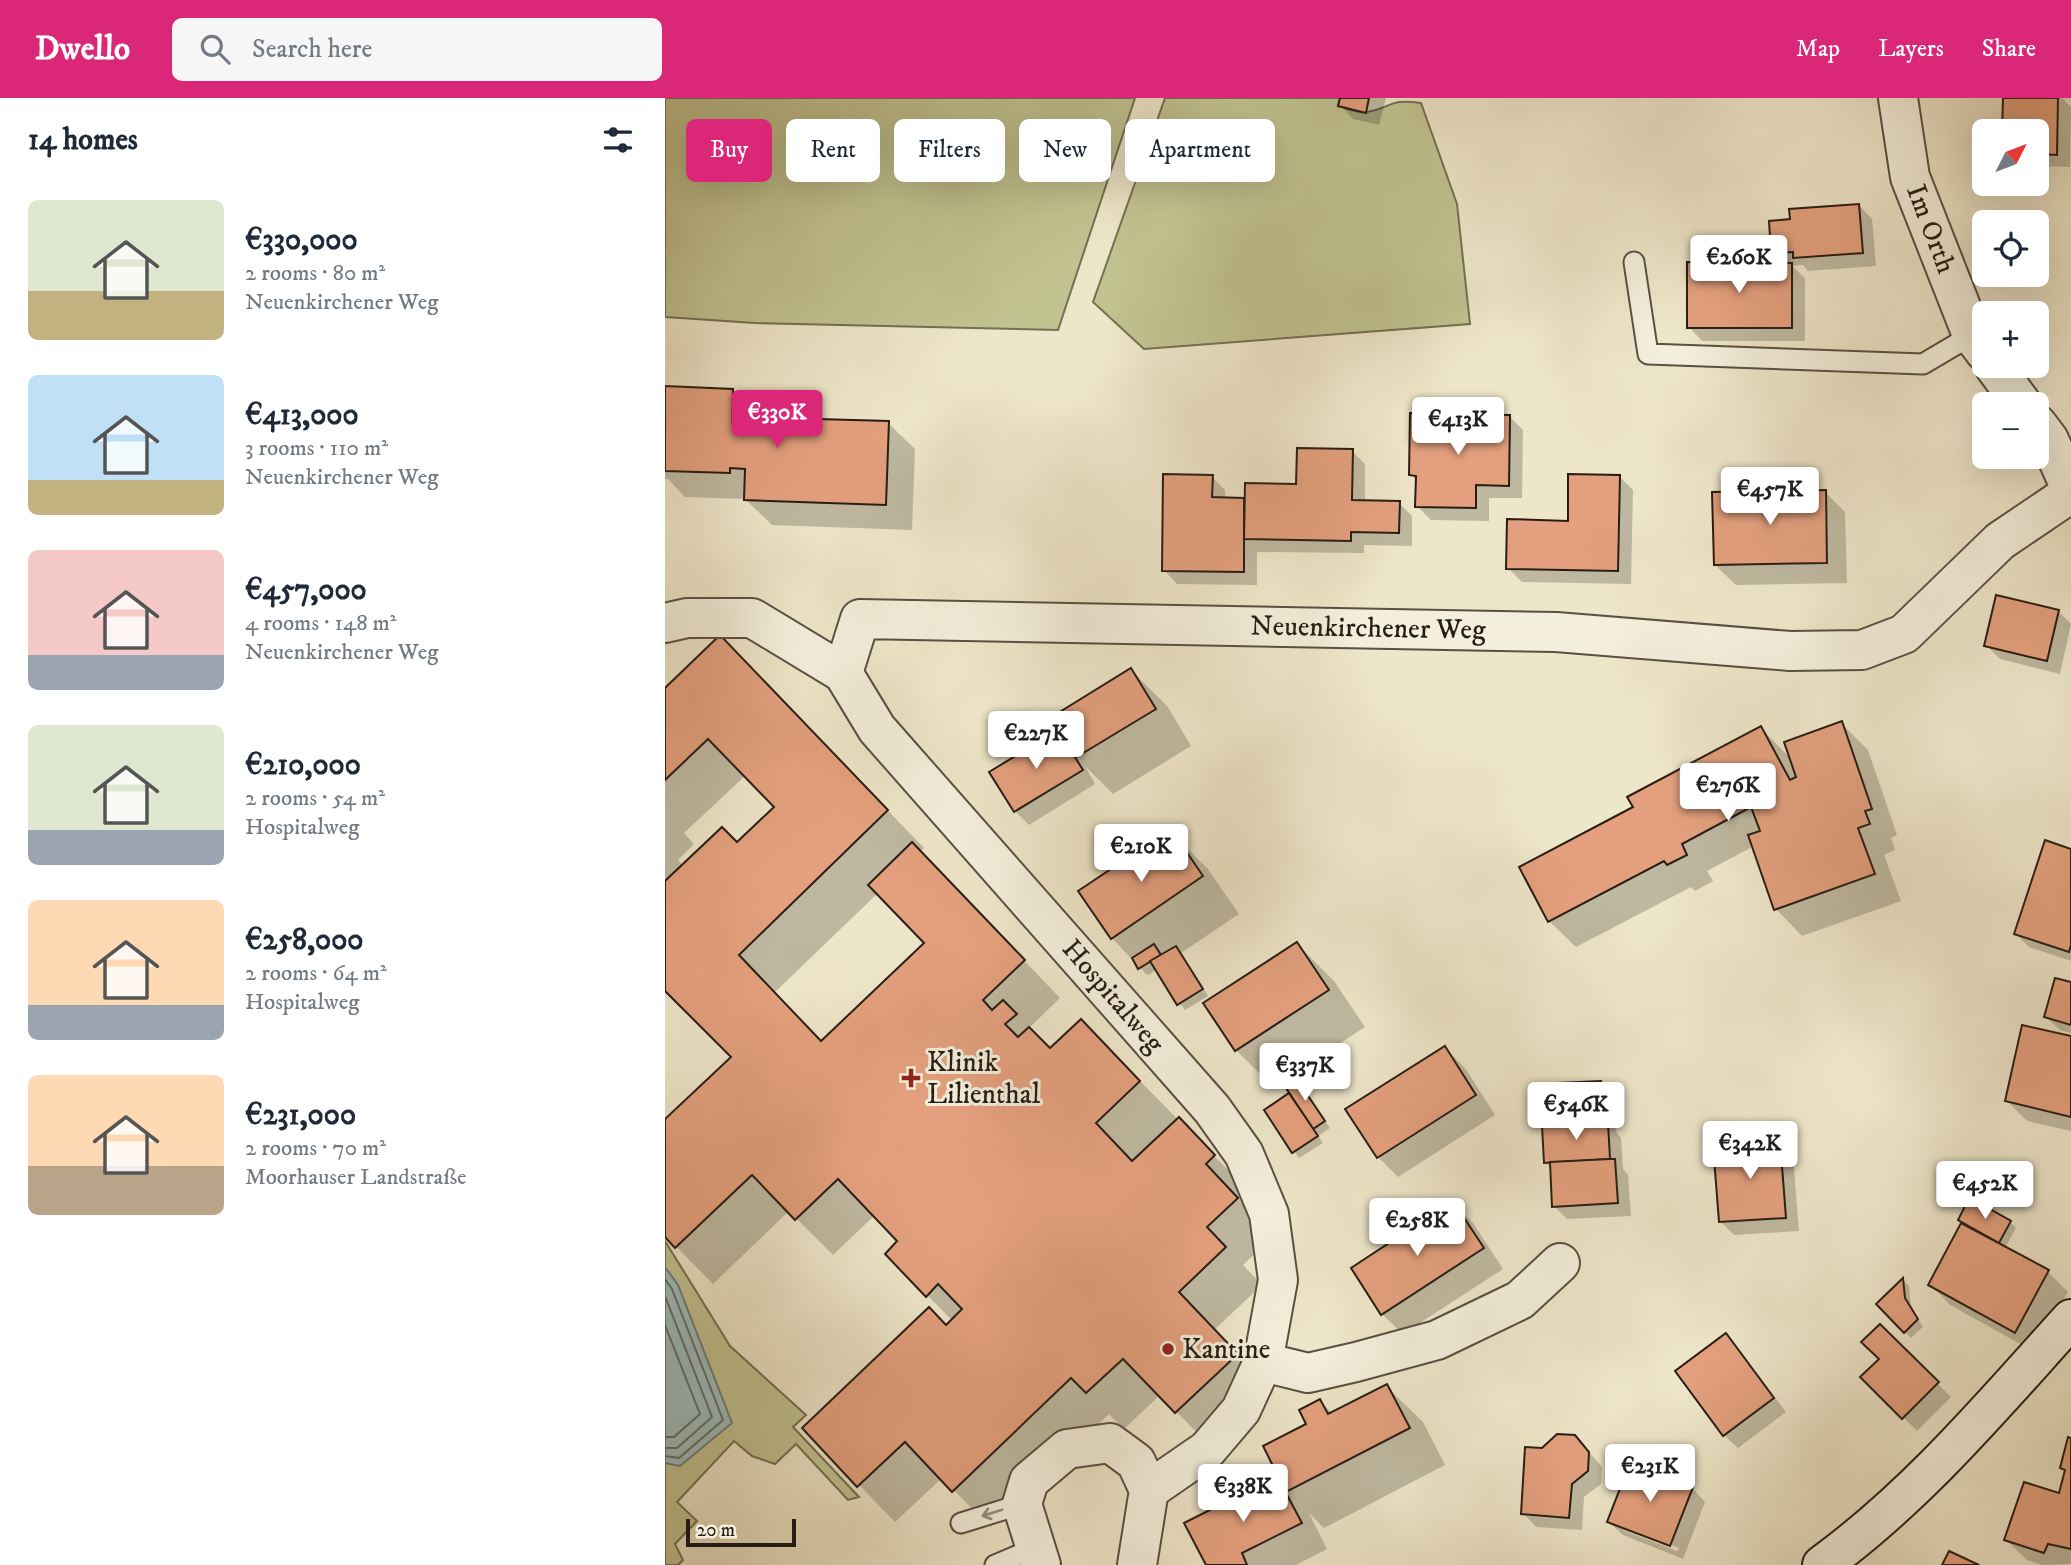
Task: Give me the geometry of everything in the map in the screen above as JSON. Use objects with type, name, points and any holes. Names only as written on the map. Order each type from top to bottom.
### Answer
[{"type":"street","name":"Im Orth","points":[[1898,98],[1910,177],[1972,329]]},
{"type":"street","points":[[2049,440],[2071,491]]},
{"type":"street","name":"Neuenkirchener Weg","points":[[843,673],[860,619],[1556,632],[1790,652],[1862,650],[1903,634],[2000,541],[2071,491]]},
{"type":"street","points":[[665,623],[687,618],[752,618],[843,673]]},
{"type":"street","name":"Hospitalweg","points":[[843,673],[877,729],[1212,1109],[1244,1154],[1269,1214],[1278,1280],[1263,1362],[1241,1410],[1207,1450],[1149,1490]]},
{"type":"street","points":[[1263,1362],[1308,1373],[1437,1340],[1520,1300],[1560,1263]]},
{"type":"street","points":[[1837,1561],[1962,1439],[2071,1319]]},
{"type":"street","points":[[1038,1557],[1022,1504],[1029,1480],[1067,1450],[1110,1443],[1136,1462],[1149,1490],[1137,1565]]},
{"type":"lane","points":[[1634,262],[1648,354],[1923,364],[1972,346]]},
{"type":"lane","points":[[961,1523],[1022,1504]]},
{"type":"lane","points":[[995,1565],[1038,1557]]},
{"type":"green space","points":[[665,98],[1135,98],[1128,119],[1125,119],[1125,128],[1111,170],[1111,119],[1019,119],[1019,182],[1107,182],[1058,330],[755,323],[665,317]]},
{"type":"green space","points":[[1165,98],[1340,98],[1338,106],[1356,112],[1375,110],[1396,103],[1421,103],[1457,204],[1470,324],[1144,349],[1093,302],[1135,182],[1275,182],[1275,119],[1158,119]]},
{"type":"green space","points":[[665,1241],[730,1346],[806,1415],[793,1427],[859,1497],[848,1500],[796,1444],[775,1464],[752,1456],[734,1441],[677,1502],[697,1521],[675,1544],[683,1560],[678,1565],[665,1565]]},
{"type":"water","points":[[665,1267],[678,1285],[732,1423],[680,1466],[665,1463]]},
{"type":"building","points":[[1340,98],[1369,98],[1366,113],[1338,106]]},
{"type":"building","points":[[2003,98],[2058,98],[2057,155],[2049,155],[2049,119],[2002,119]]},
{"type":"building","points":[[1859,204],[1863,253],[1793,258],[1793,252],[1771,253],[1769,221],[1790,219],[1789,209]]},
{"type":"building","points":[[1687,262],[1792,263],[1792,328],[1687,328]]},
{"type":"building","points":[[665,386],[733,389],[732,422],[746,422],[746,417],[889,421],[886,505],[744,500],[745,469],[730,468],[730,473],[665,471]]},
{"type":"building","points":[[1410,413],[1510,415],[1509,486],[1476,485],[1476,508],[1415,507],[1416,476],[1409,475]]},
{"type":"building","points":[[1297,448],[1353,449],[1352,500],[1400,501],[1399,533],[1351,532],[1351,541],[1244,539],[1245,483],[1296,484]]},
{"type":"building","points":[[1163,474],[1213,475],[1212,497],[1244,498],[1244,572],[1162,571]]},
{"type":"building","points":[[1568,474],[1620,475],[1618,571],[1506,569],[1507,519],[1568,521]]},
{"type":"building","points":[[1826,490],[1827,563],[1714,565],[1712,492]]},
{"type":"building","points":[[1996,595],[2059,610],[2047,661],[1984,646]]},
{"type":"building","name":"Klinik Lilienthal","points":[[720,635],[888,810],[739,955],[821,1041],[924,943],[868,885],[912,842],[1025,960],[983,1000],[992,1010],[1003,1000],[1017,1014],[1005,1024],[1018,1037],[1029,1027],[1050,1048],[1081,1019],[1140,1081],[1096,1123],[1132,1161],[1179,1117],[1215,1155],[1206,1164],[1238,1198],[1207,1227],[1226,1247],[1179,1292],[1238,1354],[1175,1413],[1123,1359],[1086,1393],[1071,1378],[952,1492],[905,1442],[857,1487],[802,1428],[929,1307],[946,1325],[962,1309],[938,1284],[926,1297],[885,1254],[897,1241],[838,1179],[795,1220],[752,1175],[675,1248],[665,1237],[665,1119],[731,1057],[665,991],[665,881],[722,827],[737,842],[774,807],[708,739],[665,780],[665,688]]},
{"type":"building","points":[[1131,668],[1156,709],[1075,758],[1050,718]]},
{"type":"building","points":[[1842,721],[1872,809],[1865,811],[1870,824],[1858,828],[1875,874],[1774,910],[1748,835],[1760,831],[1751,807],[1682,844],[1687,855],[1667,865],[1664,861],[1548,922],[1519,867],[1633,807],[1627,797],[1761,726],[1790,780],[1796,777],[1784,742]]},
{"type":"building","points":[[1058,730],[1083,770],[1014,812],[989,772]]},
{"type":"building","points":[[1171,829],[1203,876],[1111,939],[1078,891]]},
{"type":"building","points":[[2045,840],[2071,849],[2069,952],[2014,934]]},
{"type":"building","points":[[1297,942],[1329,990],[1235,1051],[1203,1003]]},
{"type":"building","points":[[1154,944],[1161,955],[1138,969],[1132,958]]},
{"type":"building","points":[[1176,946],[1203,989],[1177,1005],[1150,961]]},
{"type":"building","points":[[2055,978],[2071,982],[2071,1025],[2044,1017]]},
{"type":"building","points":[[2022,1025],[2071,1036],[2071,1117],[2005,1101]]},
{"type":"building","points":[[1445,1046],[1476,1095],[1377,1158],[1345,1109]]},
{"type":"building","points":[[1296,1078],[1325,1121],[1313,1129],[1284,1085]]},
{"type":"building","points":[[1601,1081],[1603,1123],[1537,1126],[1534,1084]]},
{"type":"building","points":[[1289,1093],[1318,1136],[1292,1153],[1264,1110]]},
{"type":"building","points":[[1608,1122],[1610,1159],[1544,1163],[1542,1126]]},
{"type":"building","points":[[1780,1140],[1786,1218],[1719,1222],[1713,1145]]},
{"type":"building","points":[[1615,1159],[1618,1203],[1552,1207],[1550,1162]]},
{"type":"building","points":[[1453,1201],[1484,1248],[1381,1315],[1351,1268]]},
{"type":"building","points":[[1983,1205],[2011,1221],[1999,1243],[1958,1220],[1965,1206]]},
{"type":"building","points":[[1961,1223],[2049,1270],[2015,1333],[1928,1285]]},
{"type":"building","points":[[1903,1278],[1905,1298],[1918,1319],[1904,1333],[1876,1304]]},
{"type":"building","points":[[1880,1324],[1939,1382],[1902,1419],[1860,1377],[1879,1359],[1861,1342]]},
{"type":"building","points":[[1726,1333],[1774,1398],[1723,1436],[1675,1371]]},
{"type":"building","points":[[1387,1384],[1410,1428],[1286,1492],[1263,1446],[1306,1424],[1299,1410],[1320,1399],[1328,1414]]},
{"type":"building","points":[[1557,1434],[1575,1435],[1589,1452],[1588,1471],[1572,1484],[1569,1518],[1521,1514],[1525,1447],[1542,1448]]},
{"type":"building","points":[[2068,1437],[2071,1438],[2071,1549],[2048,1544],[2044,1553],[2004,1540],[2024,1482],[2059,1493],[2065,1470],[2060,1468]]},
{"type":"building","points":[[1630,1463],[1693,1487],[1670,1546],[1607,1522]]},
{"type":"building","points":[[1277,1476],[1302,1523],[1242,1553],[1247,1565],[1206,1565],[1184,1523]]},
{"type":"building","points":[[1949,1551],[1979,1565],[1942,1565]]},
{"type":"place","name":"Klinik Lilienthal","points":[[911,1078]]},
{"type":"place","name":"Kantine","points":[[1168,1349]]}]
